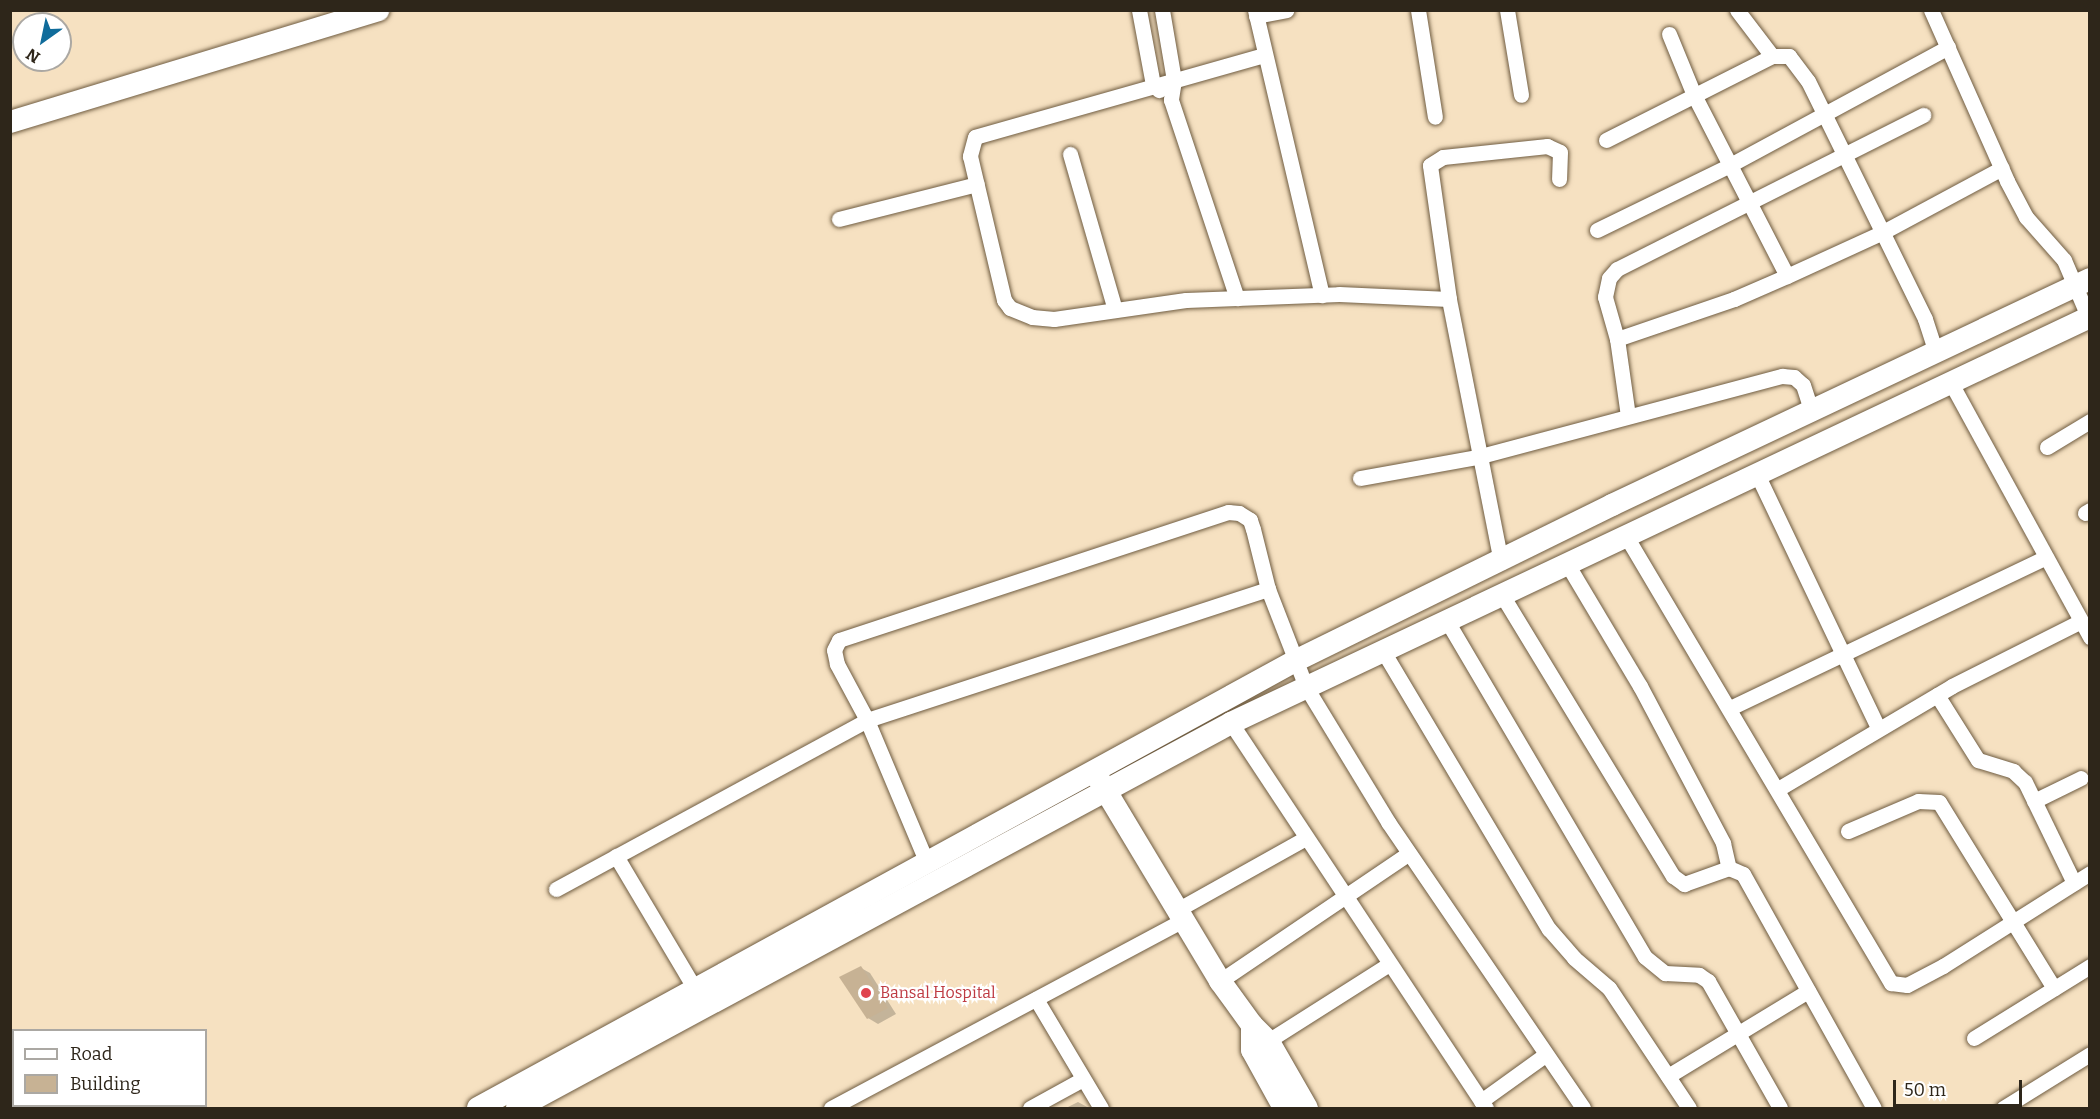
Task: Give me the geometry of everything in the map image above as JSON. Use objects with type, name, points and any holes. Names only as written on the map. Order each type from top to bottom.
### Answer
[{"type":"main road","points":[[10,123],[378,10]]},
{"type":"main road","points":[[521,1107],[1099,779],[1295,661],[1811,410],[2081,283]]},
{"type":"main road","points":[[478,1108],[927,863],[1099,779],[1231,723],[1502,595],[1566,562],[2089,319]]},
{"type":"main road","points":[[1099,779],[1220,981],[1252,1025],[1284,1108]]},
{"type":"main road","points":[[1261,1046],[1307,1108]]},
{"type":"street","points":[[1139,10],[1153,86],[1171,100]]},
{"type":"street","points":[[1162,10],[1174,80],[1171,100],[1237,298]]},
{"type":"street","points":[[1286,10],[1255,13],[1322,295]]},
{"type":"street","points":[[1418,10],[1435,117]]},
{"type":"street","points":[[1507,10],[1521,94]]},
{"type":"street","points":[[1737,10],[1772,56]]},
{"type":"street","points":[[1931,10],[2026,217],[2081,283],[2089,319]]},
{"type":"street","points":[[1669,34],[1694,95],[1787,276]]},
{"type":"street","points":[[1597,230],[1730,165],[1948,47]]},
{"type":"street","points":[[1606,140],[1772,56],[1782,54],[1795,60],[1824,113],[1925,319],[1936,351]]},
{"type":"street","points":[[1264,55],[975,137],[970,156],[1004,300],[1010,308],[1032,317],[1054,319],[1115,310],[1237,298],[1322,295],[1450,305]]},
{"type":"street","points":[[1628,416],[1617,339],[1605,297],[1609,278],[1617,269],[1923,115]]},
{"type":"street","points":[[1501,561],[1478,457],[1450,305],[1430,174],[1432,161],[1443,157],[1553,147],[1560,152],[1559,179]]},
{"type":"street","points":[[1070,154],[1115,310]]},
{"type":"street","points":[[1617,339],[1734,299],[1787,276],[1881,233],[2002,168]]},
{"type":"street","points":[[839,219],[977,184]]},
{"type":"street","points":[[1360,478],[1478,457],[1789,375],[1803,385],[1811,410]]},
{"type":"street","points":[[1951,383],[2090,637]]},
{"type":"street","points":[[2047,447],[2090,421]]},
{"type":"street","points":[[1757,474],[1878,728]]},
{"type":"street","points":[[927,863],[867,720],[834,655],[835,645],[844,637],[1228,512],[1250,520],[1268,589],[1306,687],[1409,853],[1583,1108]]},
{"type":"street","points":[[1626,536],[1891,983],[1907,985],[2012,923],[2090,873]]},
{"type":"street","points":[[1730,708],[2046,557]]},
{"type":"street","points":[[1566,562],[1640,686],[1723,843],[1729,868]]},
{"type":"street","points":[[556,888],[867,720],[1268,589]]},
{"type":"street","points":[[1502,595],[1673,876],[1689,883],[1729,868],[1743,874],[1874,1108]]},
{"type":"street","points":[[1447,621],[1645,957],[1665,973],[1699,975],[1708,981],[1780,1108]]},
{"type":"street","points":[[1778,789],[1937,695],[2081,621]]},
{"type":"street","points":[[1383,651],[1549,929],[1574,958],[1609,988],[1689,1108]]},
{"type":"street","points":[[1937,695],[1978,760],[2019,775],[2074,883]]},
{"type":"street","points":[[1231,723],[1483,1105],[1545,1055]]},
{"type":"street","points":[[2034,801],[2081,778]]},
{"type":"street","points":[[1848,831],[1918,801],[1939,802],[2054,988]]},
{"type":"street","points":[[831,1108],[1036,999],[1306,838]]},
{"type":"street","points":[[1220,981],[1409,853]]},
{"type":"street","points":[[616,856],[696,991]]},
{"type":"street","points":[[1261,1046],[1389,964]]},
{"type":"street","points":[[1974,1038],[2090,966]]},
{"type":"street","points":[[1668,1076],[1808,991]]},
{"type":"street","points":[[1036,999],[1101,1108]]},
{"type":"street","points":[[2005,1108],[2090,1054]]},
{"type":"street","points":[[1030,1108],[1083,1079]]},
{"type":"building","points":[[861,966],[888,1008],[867,1019],[839,977]]},
{"type":"place","name":"Bansal Hospital","points":[[866,993]]}]
